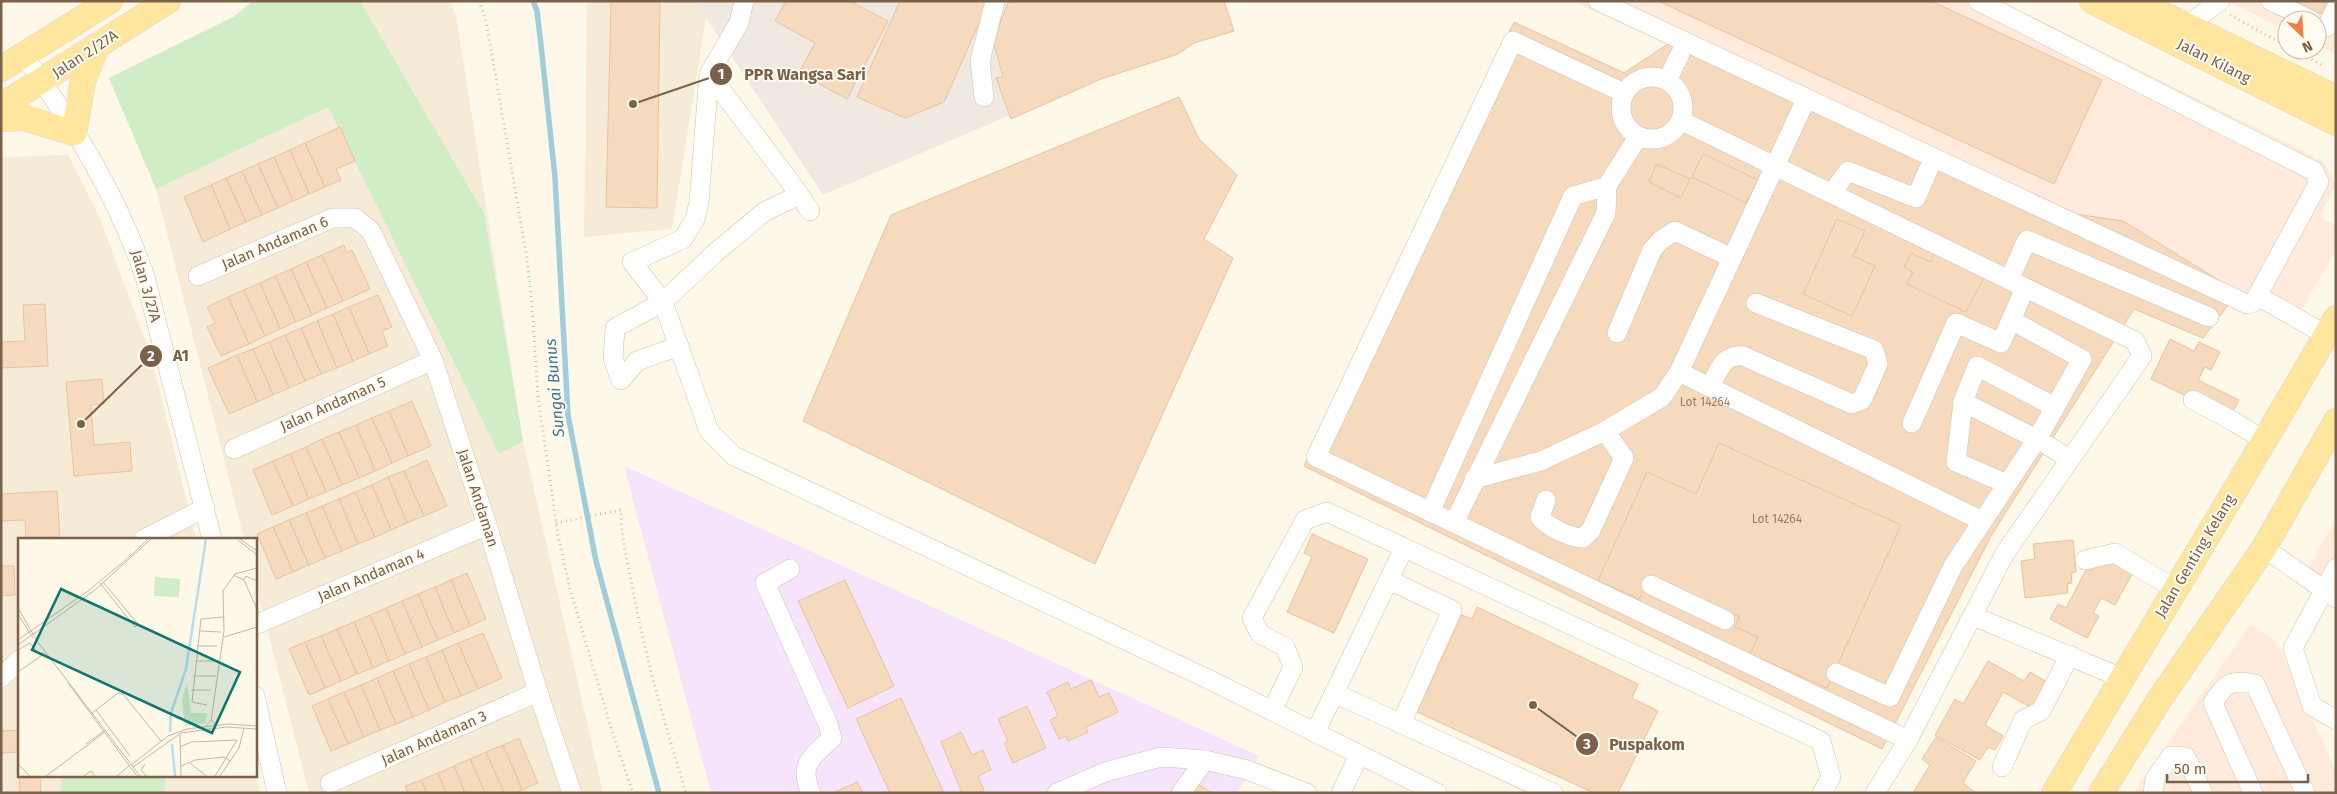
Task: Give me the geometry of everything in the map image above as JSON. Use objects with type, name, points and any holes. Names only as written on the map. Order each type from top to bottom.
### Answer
[{"type":"main road","name":"Jalan 2/27A","points":[[1,69],[110,1]]},
{"type":"main road","name":"Jalan 2/27A","points":[[1,106],[42,82],[168,1]]},
{"type":"main road","name":"Jalan Kilang","points":[[2092,1],[2336,123]]},
{"type":"main road","name":"Jalan Kilang","points":[[2136,1],[2336,98]]},
{"type":"main road","points":[[1,118],[25,118],[74,133],[83,80],[96,46]]},
{"type":"main road","name":"Jalan Genting Kelang","points":[[2054,793],[2175,588],[2265,442],[2331,326]]},
{"type":"main road","points":[[2101,793],[2161,697],[2264,548],[2336,421]]},
{"type":"street","points":[[744,1],[739,23],[709,74],[699,202],[695,220],[683,239],[632,262],[663,302],[709,431],[734,456],[1272,711],[1437,793]]},
{"type":"street","points":[[984,97],[980,61],[995,1]]},
{"type":"street","points":[[1598,1],[2247,304],[2254,302],[2318,182],[2314,171],[1978,1]]},
{"type":"street","points":[[2271,1],[2290,10]]},
{"type":"street","points":[[2186,26],[2217,4]]},
{"type":"street","points":[[2327,20],[2336,8]]},
{"type":"street","points":[[1624,93],[1513,41],[1316,457],[1908,740]]},
{"type":"street","points":[[1668,79],[1680,54]]},
{"type":"street","name":"Jalan 3/27A","points":[[24,56],[112,195],[135,247],[145,277],[212,538]]},
{"type":"street","points":[[709,74],[810,211]]},
{"type":"street","points":[[1653,76],[1668,79],[1678,89],[1683,106],[1682,121],[1671,134],[1653,140],[1638,137],[1627,126],[1621,109],[1624,93],[1635,81],[1653,76]]},
{"type":"street","points":[[1474,479],[1541,461],[1604,431],[1662,398],[1680,372],[1802,108]]},
{"type":"street","points":[[1682,121],[2135,341],[2142,356],[2005,553],[1908,740],[1875,793]]},
{"type":"street","points":[[1454,523],[1606,212],[1607,186],[1638,137]]},
{"type":"street","points":[[1832,193],[1848,171],[1916,198],[1929,168]]},
{"type":"street","points":[[1430,512],[1573,196],[1607,186]]},
{"type":"street","points":[[679,346],[637,361],[620,380],[613,359],[615,328],[663,302],[715,253],[764,212],[799,195]]},
{"type":"street","name":"Jalan Andaman 6","points":[[198,276],[333,218],[355,218]]},
{"type":"street","name":"Jalan Andaman","points":[[355,218],[371,231],[433,360],[487,525],[538,692],[572,793]]},
{"type":"street","points":[[1617,333],[1652,250],[1661,240],[1674,231],[1732,258]]},
{"type":"street","points":[[1912,423],[1956,323],[2001,343],[2011,320],[2026,240],[2209,317]]},
{"type":"street","points":[[2258,296],[2331,326]]},
{"type":"street","points":[[1710,387],[1725,359],[1733,355],[1743,356],[1852,404],[1862,400],[1878,364],[1874,350],[1756,303]]},
{"type":"street","points":[[1836,673],[1890,697],[1953,566],[2037,439],[2082,359],[2011,320]]},
{"type":"street","name":"Jalan Andaman 5","points":[[234,449],[433,360]]},
{"type":"street","points":[[2007,484],[1956,462],[1963,402],[1977,366],[2055,407]]},
{"type":"street","points":[[1680,372],[1982,521]]},
{"type":"street","points":[[2193,400],[2233,420],[2265,442]]},
{"type":"street","points":[[1963,402],[2037,439],[2070,459]]},
{"type":"street","points":[[1546,500],[1540,517],[1544,522],[1576,538],[1584,538],[1591,530],[1624,458],[1604,431]]},
{"type":"street","points":[[146,538],[205,508]]},
{"type":"street","points":[[1272,711],[1293,667],[1285,647],[1260,634],[1252,618],[1305,520],[1327,512],[1821,741],[1831,777],[1822,793]]},
{"type":"street","name":"Jalan Andaman 4","points":[[256,625],[487,525]]},
{"type":"street","points":[[1315,733],[1404,548]]},
{"type":"street","points":[[2264,548],[2329,594]]},
{"type":"street","points":[[2084,560],[2114,553],[2175,588]]},
{"type":"street","points":[[2336,568],[2329,594],[2293,648],[2312,706],[2336,720]]},
{"type":"street","points":[[790,569],[765,583],[828,724],[832,738],[806,763],[804,779],[811,793]]},
{"type":"street","points":[[1388,580],[1452,610],[1401,724]]},
{"type":"street","points":[[1651,585],[1724,620]]},
{"type":"street","points":[[1682,632],[1696,606]]},
{"type":"street","points":[[1972,616],[2122,678]]},
{"type":"street","points":[[2002,767],[2023,720],[2041,711],[2070,655]]},
{"type":"street","points":[[1,678],[18,661]]},
{"type":"street","points":[[2253,793],[2213,703],[2221,688],[2238,680],[2255,684],[2305,793]]},
{"type":"street","name":"Jalan Andaman 3","points":[[330,783],[538,692]]},
{"type":"street","points":[[1334,693],[1553,793]]},
{"type":"street","points":[[256,700],[277,793]]},
{"type":"street","points":[[1341,793],[1360,755]]},
{"type":"street","points":[[2153,793],[2155,779],[2172,756],[2186,757],[2202,793]]},
{"type":"street","points":[[1057,793],[1105,772],[1161,757],[1205,760],[1247,770],[1307,793]]},
{"type":"street","points":[[1180,793],[1205,760]]},
{"type":"path","points":[[479,1],[488,31],[526,252],[532,306],[538,397],[556,523],[569,586],[612,731],[633,793]]},
{"type":"path","points":[[2217,4],[2277,40]]},
{"type":"path","points":[[2313,60],[2328,68]]},
{"type":"path","points":[[556,523],[621,510],[621,531],[638,619],[686,793]]},
{"type":"shaded area","points":[[253,1],[450,1],[456,15],[523,441],[603,793],[309,793],[256,585],[256,538],[244,538],[156,189],[109,78],[235,16]]},
{"type":"shaded area","points":[[587,1],[695,1],[706,18],[672,229],[584,237]]},
{"type":"shaded area","points":[[695,1],[1224,1],[1230,21],[823,195]]},
{"type":"shaded area","points":[[1572,1],[2000,1],[2323,161],[2336,184],[2319,218],[2336,225],[2336,250],[2292,326],[2123,221],[2046,210]]},
{"type":"shaded area","points":[[2227,1],[2336,1],[2336,54],[2327,50],[2327,10],[2277,10],[2277,25]]},
{"type":"shaded area","points":[[68,155],[99,216],[151,356],[196,538],[18,538],[18,776],[256,776],[260,793],[1,793],[1,157]]},
{"type":"shaded area","points":[[624,466],[1259,756],[1237,793],[711,793]]},
{"type":"shaded area","points":[[2336,520],[2336,610],[2298,585]]},
{"type":"shaded area","points":[[2251,624],[2277,643],[2336,771],[2336,793],[2133,793]]},
{"type":"green space","points":[[253,1],[360,1],[484,213],[523,441],[499,454],[328,107],[156,189],[109,78],[235,16]]},
{"type":"green space","points":[[62,776],[165,776],[165,793],[61,793]]},
{"type":"building","points":[[611,1],[660,1],[657,208],[606,207]]},
{"type":"building","points":[[786,1],[850,1],[888,21],[847,99],[799,73],[815,43],[775,21]]},
{"type":"building","points":[[900,1],[989,1],[944,102],[905,118],[857,97]]},
{"type":"building","points":[[1009,1],[1224,1],[1234,31],[1194,43],[1178,54],[1101,79],[1011,119],[996,78],[1003,77],[993,41]]},
{"type":"building","points":[[1658,1],[1931,1],[2102,80],[2054,184]]},
{"type":"building","points":[[2294,1],[2327,1],[2323,10],[2313,10]]},
{"type":"building","points":[[1514,22],[1624,73],[1668,44],[2048,210],[2123,221],[2238,292],[2203,338],[2134,309],[1991,536],[1882,749],[1304,466]]},
{"type":"building","points":[[1179,97],[1199,139],[1237,175],[1204,239],[1233,258],[1095,564],[803,421],[891,215]]},
{"type":"building","points":[[340,127],[355,161],[336,169],[341,180],[325,187],[305,143]]},
{"type":"building","points":[[305,143],[325,187],[309,194],[290,150]]},
{"type":"building","points":[[290,150],[309,194],[293,201],[274,157]]},
{"type":"building","points":[[1703,154],[1758,180],[1746,203],[1692,177]]},
{"type":"building","points":[[274,157],[293,201],[278,208],[258,164]]},
{"type":"building","points":[[258,164],[278,208],[262,215],[242,171]]},
{"type":"building","points":[[1657,164],[1690,179],[1681,198],[1649,182]]},
{"type":"building","points":[[242,171],[262,215],[246,222],[226,178]]},
{"type":"building","points":[[226,178],[246,222],[230,229],[211,185]]},
{"type":"building","points":[[211,185],[230,229],[203,242],[184,197]]},
{"type":"building","points":[[1837,219],[1865,231],[1853,256],[1875,266],[1852,316],[1803,294]]},
{"type":"building","points":[[344,245],[347,253],[352,250],[370,289],[343,301],[322,255]]},
{"type":"building","points":[[1935,252],[1985,276],[1966,312],[1907,284],[1913,272],[1904,267],[1911,253],[1930,262]]},
{"type":"building","points":[[322,255],[343,301],[327,308],[306,262]]},
{"type":"building","points":[[306,262],[327,308],[312,315],[291,269]]},
{"type":"building","points":[[291,269],[312,315],[296,322],[275,276]]},
{"type":"building","points":[[275,276],[296,322],[280,329],[260,283]]},
{"type":"building","points":[[260,283],[280,329],[265,336],[244,290]]},
{"type":"building","points":[[244,290],[265,336],[249,344],[228,297]]},
{"type":"building","points":[[378,295],[392,327],[382,331],[388,346],[369,354],[349,307]]},
{"type":"building","points":[[228,297],[249,344],[221,356],[207,327],[215,323],[207,307]]},
{"type":"building","points":[[45,304],[48,366],[1,368],[1,342],[25,341],[23,305]]},
{"type":"building","points":[[349,307],[369,354],[353,361],[333,314]]},
{"type":"building","points":[[333,314],[353,361],[337,368],[317,321]]},
{"type":"building","points":[[317,321],[337,368],[321,374],[301,328]]},
{"type":"building","points":[[301,328],[321,374],[305,381],[285,335]]},
{"type":"building","points":[[285,335],[305,381],[289,388],[269,342]]},
{"type":"building","points":[[2170,339],[2194,351],[2199,342],[2220,352],[2211,370],[2205,367],[2198,380],[2239,400],[2230,417],[2151,379]]},
{"type":"building","points":[[269,342],[289,388],[273,395],[253,349]]},
{"type":"building","points":[[253,349],[273,395],[257,402],[237,355]]},
{"type":"building","points":[[237,355],[257,402],[229,414],[208,368]]},
{"type":"building","points":[[102,379],[104,404],[91,405],[94,445],[130,442],[132,471],[74,476],[66,382]]},
{"type":"building","points":[[412,401],[431,446],[408,456],[389,411]]},
{"type":"building","points":[[389,411],[408,456],[392,463],[372,418]]},
{"type":"building","points":[[372,418],[392,463],[375,471],[356,425]]},
{"type":"building","points":[[356,425],[375,471],[359,478],[339,432]]},
{"type":"building","points":[[339,432],[359,478],[342,485],[322,439]]},
{"type":"building","points":[[322,439],[342,485],[326,492],[306,447]]},
{"type":"building","points":[[1719,443],[1901,525],[1827,688],[1750,654],[1758,637],[1735,627],[1740,617],[1650,576],[1639,599],[1598,581],[1647,472],[1696,494]]},
{"type":"building","points":[[306,447],[326,492],[309,499],[290,454]]},
{"type":"building","points":[[290,454],[309,499],[293,506],[273,461]]},
{"type":"building","points":[[427,460],[447,506],[424,516],[404,471]]},
{"type":"building","points":[[273,461],[293,506],[272,515],[253,470]]},
{"type":"building","points":[[404,471],[424,516],[407,523],[388,477]]},
{"type":"building","points":[[388,477],[407,523],[391,530],[372,485]]},
{"type":"building","points":[[372,485],[391,530],[375,537],[355,492]]},
{"type":"building","points":[[57,491],[60,538],[26,538],[25,520],[1,521],[1,494]]},
{"type":"building","points":[[355,492],[375,537],[358,544],[339,499]]},
{"type":"building","points":[[339,499],[358,544],[342,551],[322,506]]},
{"type":"building","points":[[322,506],[342,551],[325,558],[306,513]]},
{"type":"building","points":[[306,513],[325,558],[309,565],[289,520]]},
{"type":"building","points":[[289,520],[309,565],[293,572],[273,527]]},
{"type":"building","points":[[273,527],[293,572],[276,579],[257,534]]},
{"type":"building","points":[[1312,534],[1368,559],[1334,633],[1287,612],[1312,557],[1304,553]]},
{"type":"building","points":[[2073,540],[2076,572],[2071,573],[2072,583],[2067,584],[2068,593],[2025,598],[2021,561],[2035,559],[2033,544]]},
{"type":"building","points":[[2100,557],[2136,567],[2115,605],[2101,598],[2093,613],[2099,616],[2087,638],[2050,619],[2058,604],[2066,608],[2087,568],[2092,571]]},
{"type":"building","points":[[1,566],[14,566],[15,595],[1,596]]},
{"type":"building","points":[[467,573],[486,619],[470,626],[451,580]]},
{"type":"building","points":[[451,580],[470,626],[454,633],[435,587]]},
{"type":"building","points":[[845,580],[894,686],[848,708],[798,601]]},
{"type":"building","points":[[435,587],[454,633],[438,640],[418,594]]},
{"type":"building","points":[[418,594],[438,640],[422,647],[402,601]]},
{"type":"building","points":[[402,601],[422,647],[405,654],[386,608]]},
{"type":"building","points":[[1477,607],[1638,684],[1632,698],[1658,711],[1618,793],[1594,793],[1417,712],[1462,615],[1472,619]]},
{"type":"building","points":[[386,608],[405,654],[389,661],[370,615]]},
{"type":"building","points":[[370,615],[389,661],[373,668],[354,622]]},
{"type":"building","points":[[354,622],[373,668],[357,674],[337,629]]},
{"type":"building","points":[[337,629],[357,674],[341,681],[321,636]]},
{"type":"building","points":[[483,633],[502,678],[478,689],[458,643]]},
{"type":"building","points":[[321,636],[341,681],[325,688],[305,642]]},
{"type":"building","points":[[305,642],[325,688],[309,695],[289,649]]},
{"type":"building","points":[[458,643],[478,689],[461,696],[442,650]]},
{"type":"building","points":[[442,650],[461,696],[445,702],[426,657]]},
{"type":"building","points":[[426,657],[445,702],[429,710],[409,664]]},
{"type":"building","points":[[1988,661],[2024,681],[2030,672],[2047,682],[2032,708],[2003,692],[1985,725],[2003,736],[1995,750],[1988,747],[1980,760],[1935,735],[1955,699],[1963,704]]},
{"type":"building","points":[[409,664],[429,710],[413,717],[393,671]]},
{"type":"building","points":[[393,671],[413,717],[396,724],[377,678]]},
{"type":"building","points":[[377,678],[396,724],[380,730],[361,685]]},
{"type":"building","points":[[1091,680],[1099,697],[1109,693],[1118,712],[1086,727],[1088,732],[1068,741],[1066,736],[1059,739],[1050,720],[1058,716],[1047,692],[1068,682],[1071,689]]},
{"type":"building","points":[[361,685],[380,730],[364,737],[344,692]]},
{"type":"building","points":[[344,692],[364,737],[348,744],[328,699]]},
{"type":"building","points":[[901,698],[944,793],[890,793],[856,719]]},
{"type":"building","points":[[328,699],[348,744],[331,751],[312,706]]},
{"type":"building","points":[[1027,706],[1046,748],[1013,763],[1004,743],[1008,741],[998,719]]},
{"type":"building","points":[[18,730],[18,752],[1,753],[1,731]]},
{"type":"building","points":[[961,732],[972,755],[983,750],[991,770],[978,776],[984,790],[978,793],[962,793],[941,742]]},
{"type":"building","points":[[1936,737],[1976,761],[1963,783],[1976,793],[1913,793],[1930,765],[1922,759]]},
{"type":"building","points":[[519,738],[538,783],[522,790],[503,745]]},
{"type":"building","points":[[503,745],[522,790],[515,793],[504,793],[486,752]]},
{"type":"building","points":[[486,752],[504,793],[485,793],[470,759]]},
{"type":"building","points":[[470,759],[485,793],[465,793],[454,766]]},
{"type":"building","points":[[454,766],[465,793],[446,793],[438,773]]},
{"type":"building","points":[[438,773],[446,793],[427,793],[421,780]]},
{"type":"building","points":[[19,776],[40,776],[41,793],[20,793]]},
{"type":"building","points":[[421,780],[427,793],[408,793],[405,786]]},
{"type":"building","points":[[857,782],[863,793],[833,793]]},
{"type":"building","points":[[1195,782],[1211,793],[1187,793]]},
{"type":"waterway","name":"Sungai Bunus","points":[[533,1],[537,11],[555,177],[568,415],[596,561],[659,793]]},
{"type":"place","name":"PPR Wangsa Sari","points":[[633,104]]},
{"type":"place","name":"A1","points":[[81,424]]},
{"type":"place","name":"Puspakom","points":[[1533,705]]}]
